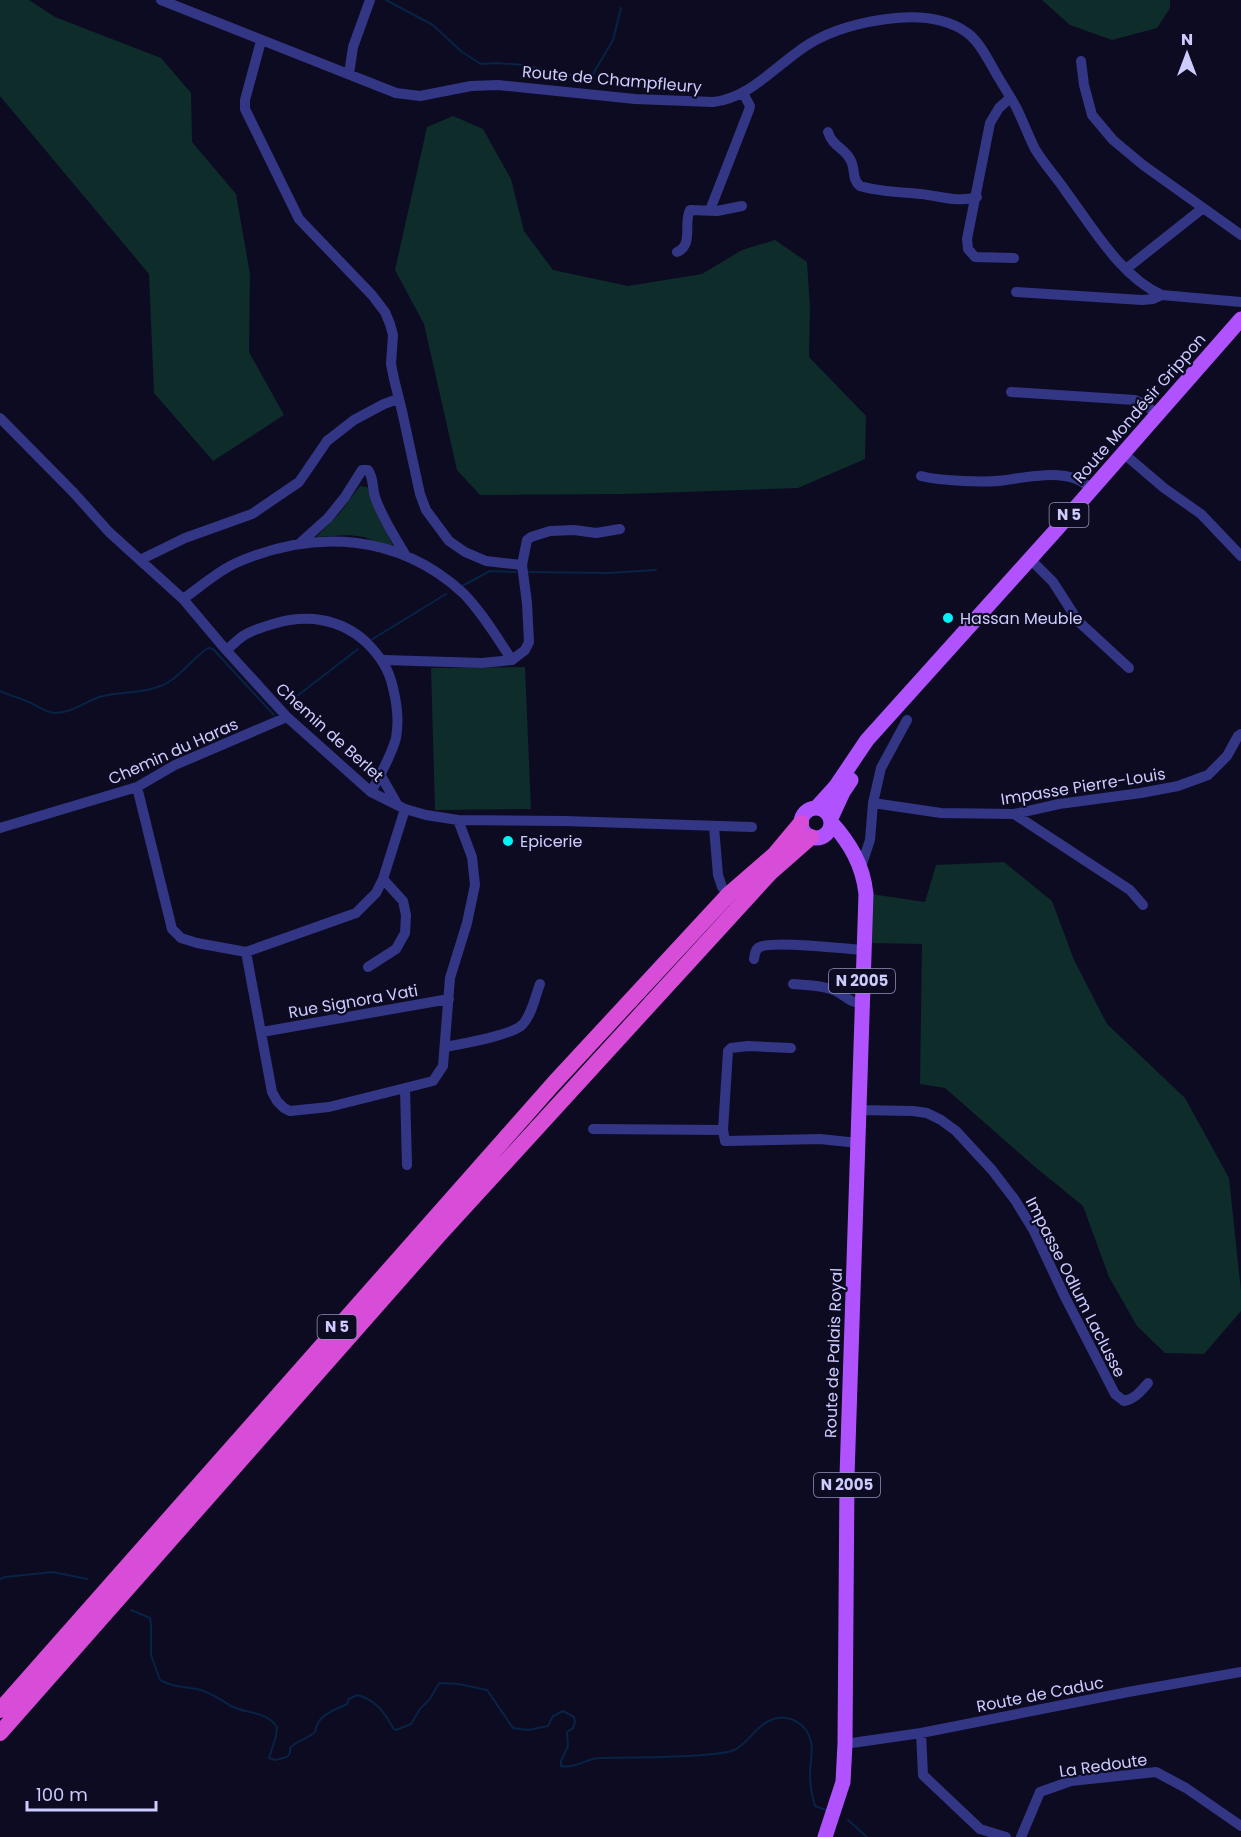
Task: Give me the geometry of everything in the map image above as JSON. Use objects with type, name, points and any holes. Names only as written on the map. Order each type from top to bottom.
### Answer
[{"type":"highway","name":"N 5","points":[[0,1710],[554,1083],[729,894],[775,854],[801,823]]},
{"type":"highway","name":"N 5","points":[[0,1732],[439,1234],[767,876],[817,837]]},
{"type":"highway","points":[[729,894],[740,896],[767,876]]},
{"type":"main road","name":"Route Mondésir Grippon","points":[[831,820],[843,792],[876,744],[1030,559],[1241,319]]},
{"type":"main road","name":"Route Mondésir Grippon","points":[[816,808],[836,786],[867,741],[901,715]]},
{"type":"main road","points":[[816,808],[825,811],[831,820]]},
{"type":"main road","name":"N 5","points":[[801,823],[804,813],[816,808]]},
{"type":"main road","name":"N 5","points":[[817,837],[828,832],[831,820]]},
{"type":"main road","name":"Route de Palais Royal","points":[[825,1837],[843,1782],[845,1744],[847,1476],[866,894],[861,867],[831,820]]},
{"type":"main road","points":[[801,823],[804,832],[846,849],[861,867]]},
{"type":"street","name":"Route de Champfleury","points":[[161,0],[396,93],[420,96],[471,86],[498,85],[635,99],[713,102],[734,98],[743,93],[807,45],[828,34],[868,22],[896,18],[918,18],[950,23],[972,37],[987,57],[1011,98],[1036,150],[1126,269],[1142,285],[1162,295],[1241,302]]},
{"type":"street","points":[[349,74],[353,48],[369,0]]},
{"type":"street","points":[[261,41],[245,99],[245,109],[299,219],[372,295],[385,312],[393,335],[391,364],[398,399],[420,494],[426,510],[449,541],[475,557],[486,561],[522,565]]},
{"type":"street","points":[[1081,61],[1084,85],[1092,115],[1113,140],[1241,235]]},
{"type":"street","points":[[710,210],[749,110],[750,106],[743,93]]},
{"type":"street","points":[[1011,98],[999,108],[990,123],[967,239],[968,249],[975,257],[1014,258]]},
{"type":"street","points":[[828,132],[834,144],[849,156],[854,178],[860,186],[943,198],[966,199],[976,196]]},
{"type":"street","points":[[677,252],[687,242],[688,212],[690,210],[717,211],[742,206]]},
{"type":"street","points":[[1126,269],[1203,208]]},
{"type":"street","points":[[1016,292],[1142,300],[1162,295]]},
{"type":"street","points":[[1011,392],[1135,400],[1157,414]]},
{"type":"street","points":[[140,560],[185,538],[252,514],[299,482],[327,441],[354,420],[398,399]]},
{"type":"street","name":"Chemin de Berlet","points":[[0,418],[109,532],[183,599],[287,717],[371,792],[401,807],[426,815],[458,820],[564,821],[752,828]]},
{"type":"street","points":[[1123,453],[1164,488],[1201,514],[1241,556]]},
{"type":"street","points":[[299,544],[328,518],[362,470],[368,470],[372,476],[375,496],[406,556]]},
{"type":"street","points":[[921,476],[935,479],[1005,480],[1020,477],[1062,476],[1078,480],[1092,489]]},
{"type":"street","points":[[384,660],[482,663],[512,660],[528,647],[530,635],[522,565],[526,540],[538,534],[564,530],[596,533],[620,529]]},
{"type":"street","points":[[183,599],[234,564],[271,549],[313,541],[354,541],[382,547],[434,570],[464,595],[512,660]]},
{"type":"street","points":[[1030,559],[1053,582],[1078,621],[1129,668]]},
{"type":"street","points":[[226,650],[244,635],[260,627],[292,619],[319,618],[354,631],[384,660],[392,679],[398,719],[391,752],[371,792]]},
{"type":"street","points":[[861,867],[870,840],[873,803],[881,768],[901,715]]},
{"type":"street","name":"Chemin du Haras","points":[[0,828],[137,787],[175,765],[287,717]]},
{"type":"street","name":"Impasse Pierre-Louis","points":[[873,803],[941,813],[1014,814],[1059,804],[1141,793],[1178,786],[1208,775],[1227,756],[1241,734]]},
{"type":"street","points":[[137,787],[172,929],[181,938],[197,943],[246,952],[356,913],[376,893],[383,879],[401,807],[380,774]]},
{"type":"street","points":[[1014,814],[1130,890],[1143,905]]},
{"type":"street","points":[[246,952],[272,1092],[284,1108],[290,1111],[329,1107],[433,1081],[443,1066],[450,978],[467,922],[475,885],[472,856],[458,820]]},
{"type":"street","points":[[714,827],[718,875],[722,887],[729,894]]},
{"type":"street","points":[[368,967],[396,949],[405,933],[406,915],[403,901],[383,879]]},
{"type":"street","points":[[754,959],[761,946],[770,945],[786,944],[864,950]]},
{"type":"street","points":[[445,1047],[506,1033],[521,1027],[528,1018],[540,984]]},
{"type":"street","points":[[793,984],[829,989],[838,992],[849,1001],[862,1003]]},
{"type":"street","name":"Rue Signora Vati","points":[[262,1032],[449,999]]},
{"type":"street","points":[[724,1135],[728,1051],[731,1048],[748,1046],[791,1048]]},
{"type":"street","points":[[405,1089],[407,1165]]},
{"type":"street","name":"Impasse Odlum Laclusse","points":[[858,1110],[927,1113],[956,1131],[992,1170],[1015,1200],[1034,1231],[1065,1298],[1115,1394],[1124,1401],[1130,1400],[1138,1395],[1148,1383]]},
{"type":"street","points":[[593,1129],[820,1138],[858,1143]]},
{"type":"street","name":"Route de Caduc","points":[[845,1744],[921,1733],[1241,1672]]},
{"type":"street","points":[[921,1733],[923,1775],[980,1829],[1006,1837]]},
{"type":"street","name":"La Redoute","points":[[1021,1837],[1040,1791],[1071,1781],[1156,1772],[1186,1788],[1241,1826]]},
{"type":"green space","points":[[0,0],[29,0],[55,17],[161,58],[191,93],[192,142],[236,194],[250,274],[249,352],[284,415],[213,461],[154,393],[149,274],[0,96]]},
{"type":"green space","points":[[1042,0],[1170,0],[1170,8],[1157,28],[1112,40],[1070,25]]},
{"type":"green space","points":[[453,116],[483,129],[511,179],[524,231],[553,270],[628,286],[702,274],[742,250],[775,240],[807,262],[810,308],[809,357],[866,416],[865,459],[798,488],[623,494],[480,495],[457,470],[424,324],[395,270],[427,127]]},
{"type":"green space","points":[[360,486],[367,487],[377,515],[395,549],[364,537],[348,535],[316,537],[338,515]]},
{"type":"green space","points":[[525,667],[531,809],[435,810],[431,668]]},
{"type":"green space","points":[[1004,862],[1052,901],[1074,960],[1107,1024],[1185,1098],[1229,1178],[1241,1311],[1204,1354],[1165,1353],[1137,1326],[1109,1277],[1083,1206],[945,1088],[920,1084],[922,944],[871,943],[871,894],[925,902],[936,865]]},
{"type":"waterway","points":[[386,0],[433,25],[462,52],[481,64],[525,65],[567,75],[593,74],[613,40],[621,8]]},
{"type":"waterway","points":[[527,572],[608,573],[656,570]]},
{"type":"waterway","points":[[462,586],[490,571],[516,572]]},
{"type":"waterway","points":[[371,640],[446,594]]},
{"type":"waterway","points":[[0,691],[30,702],[48,712],[62,712],[103,696],[146,690],[163,685],[208,648],[213,649],[274,715]]},
{"type":"waterway","points":[[288,703],[358,649]]},
{"type":"waterway","points":[[0,1579],[53,1572],[87,1579]]},
{"type":"waterway","points":[[131,1610],[150,1618],[151,1655],[160,1680],[174,1686],[202,1690],[237,1709],[268,1718],[277,1727],[269,1758],[275,1760],[287,1757],[290,1748],[315,1732],[323,1717],[347,1704],[349,1699],[357,1695],[374,1703],[396,1730],[411,1724],[439,1683],[459,1684],[487,1690],[513,1728],[528,1730],[548,1726],[553,1716],[563,1711],[574,1717],[573,1728],[567,1732],[568,1746],[561,1761],[561,1766],[566,1767],[601,1758],[677,1757],[727,1752],[740,1747],[770,1720],[778,1718],[794,1720],[806,1730],[811,1741],[810,1779],[815,1806],[826,1810]]},
{"type":"waterway","points":[[848,1820],[867,1837]]},
{"type":"place","name":"Hassan Meuble","points":[[948,618]]},
{"type":"place","name":"Epicerie","points":[[508,841]]}]
